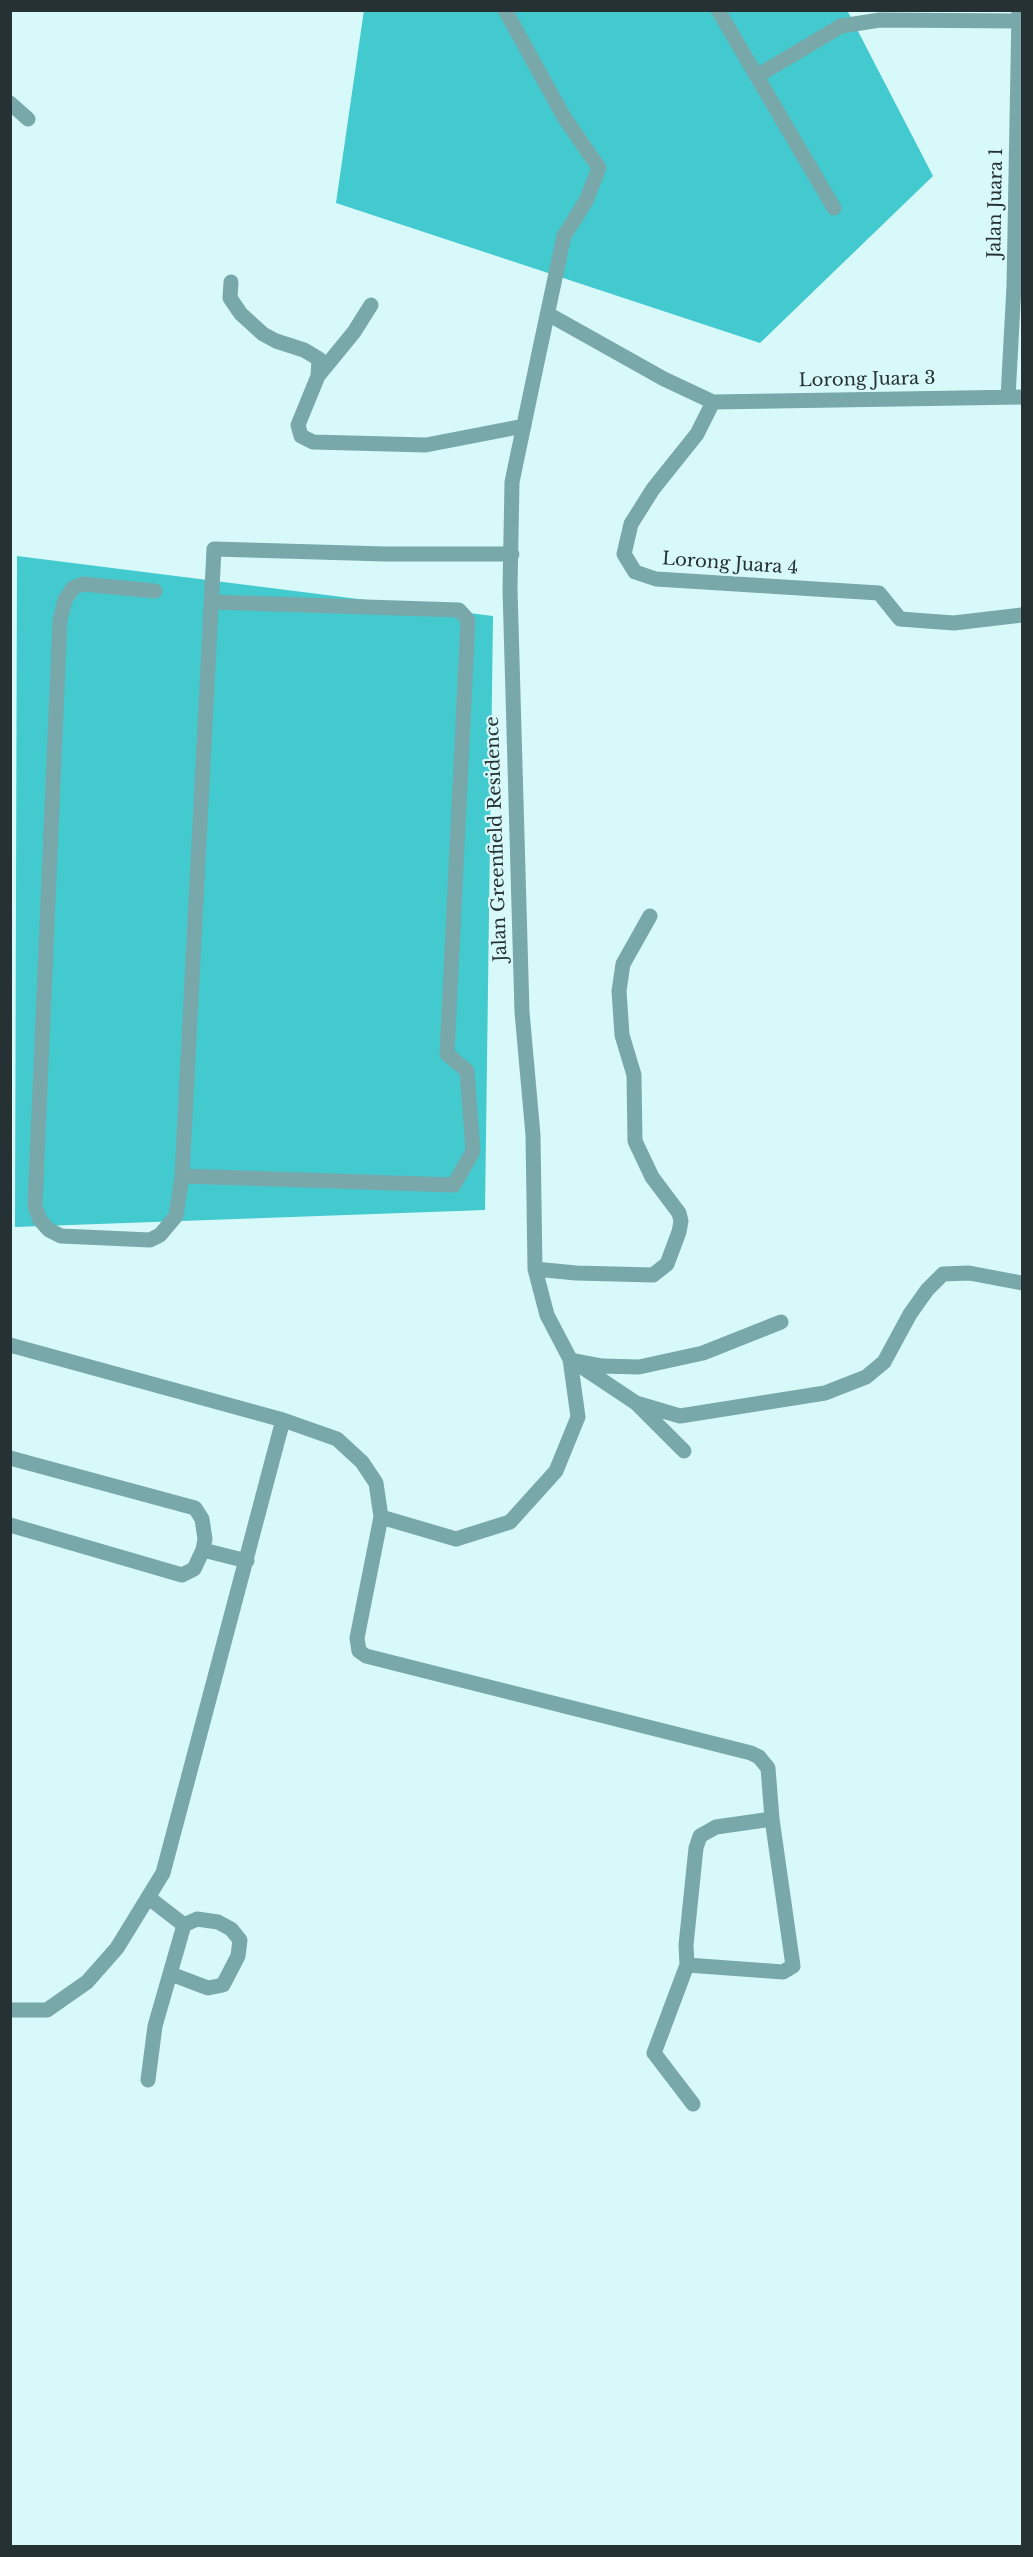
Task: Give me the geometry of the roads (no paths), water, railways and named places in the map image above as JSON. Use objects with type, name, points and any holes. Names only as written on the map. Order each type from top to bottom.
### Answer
[{"type":"street","name":"Jalan Greenfield Residence","points":[[505,10],[564,117],[599,168],[586,201],[564,236],[512,482],[510,601],[516,831],[522,1012],[533,1135],[535,1269],[547,1315],[570,1359]]},
{"type":"street","points":[[718,10],[834,208]]},
{"type":"street","points":[[758,76],[840,26],[880,20],[1019,16]]},
{"type":"street","name":"Jalan Juara 1","points":[[1015,397],[1018,286],[1019,16]]},
{"type":"street","points":[[10,103],[28,119]]},
{"type":"street","points":[[231,282],[230,298],[241,314],[263,334],[304,350],[319,359],[318,376]]},
{"type":"street","points":[[371,305],[354,332],[318,376],[298,425],[301,436],[313,442],[426,445],[524,426]]},
{"type":"street","points":[[548,314],[664,379],[713,402]]},
{"type":"street","name":"Lorong Juara 3","points":[[713,402],[1015,397]]},
{"type":"street","name":"Lorong Juara 4","points":[[713,402],[696,434],[653,489],[631,524],[624,554],[635,572],[656,579],[879,593],[900,619],[954,623],[1023,615]]},
{"type":"street","points":[[155,591],[82,584],[73,588],[65,600],[60,620],[35,1206],[40,1220],[49,1230],[61,1236],[150,1240],[160,1235],[176,1216],[182,1176],[214,549],[385,554],[512,554]]},
{"type":"street","points":[[182,1176],[454,1185],[472,1151],[467,1071],[447,1054],[468,620],[459,610],[212,602]]},
{"type":"street","points":[[535,1269],[576,1273],[653,1275],[667,1264],[679,1232],[681,1221],[679,1213],[652,1177],[635,1141],[634,1075],[622,1035],[619,991],[623,964],[650,916]]},
{"type":"street","points":[[636,1403],[680,1416],[825,1393],[866,1377],[884,1362],[910,1314],[927,1290],[943,1274],[969,1273],[1023,1283]]},
{"type":"street","points":[[570,1359],[602,1366],[639,1367],[703,1353],[781,1322]]},
{"type":"street","points":[[10,1345],[283,1420],[337,1439],[362,1462],[376,1483],[381,1517],[357,1645],[359,1651],[366,1656],[759,1756],[768,1768],[772,1819],[793,1966],[783,1972],[687,1965]]},
{"type":"street","points":[[570,1359],[636,1403],[684,1451]]},
{"type":"street","points":[[381,1517],[456,1539],[510,1522],[556,1471],[578,1417],[570,1359]]},
{"type":"street","points":[[10,2010],[47,2010],[87,1982],[117,1948],[163,1873],[283,1420]]},
{"type":"street","points":[[10,1458],[195,1508],[202,1519],[205,1539],[203,1550],[194,1569],[182,1575],[10,1525]]},
{"type":"street","points":[[203,1550],[246,1561]]},
{"type":"street","points":[[693,2104],[654,2053],[687,1965],[686,1945],[696,1848],[700,1836],[716,1827],[772,1819]]},
{"type":"street","points":[[149,1898],[184,1925]]},
{"type":"street","points":[[171,1974],[208,1988],[223,1985],[238,1956],[240,1940],[225,1926],[218,1922],[197,1919],[184,1925]]},
{"type":"street","points":[[148,2080],[155,2026],[184,1925]]}]
